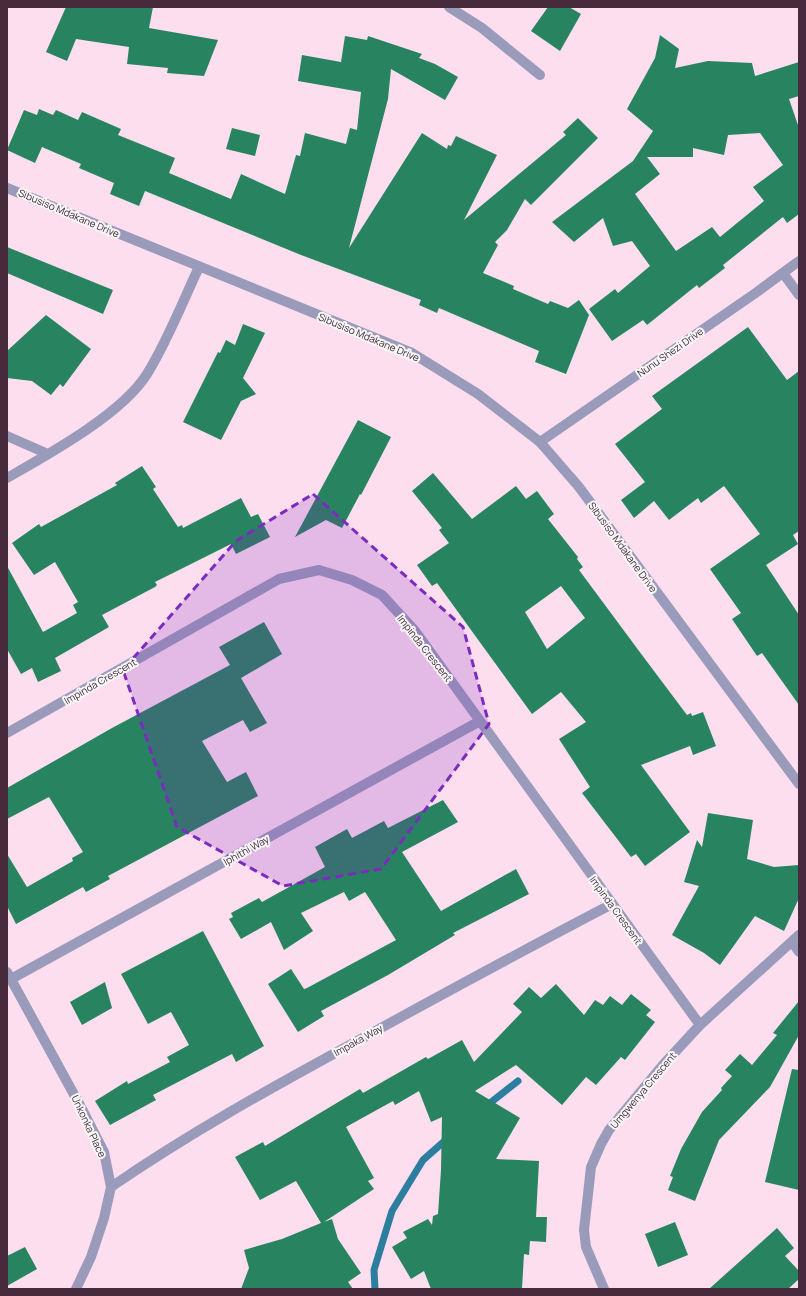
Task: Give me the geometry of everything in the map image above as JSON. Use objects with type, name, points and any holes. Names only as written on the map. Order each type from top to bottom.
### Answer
[{"type":"street","points":[[448,7],[482,28],[540,75]]},
{"type":"street","name":"Sibusiso Mdakane Drive","points":[[7,188],[412,353],[478,394],[540,442],[579,487],[799,784]]},
{"type":"street","name":"Nunu Shezi Drive","points":[[540,442],[799,261]]},
{"type":"street","points":[[7,478],[48,454],[108,414],[128,396],[147,374],[199,267]]},
{"type":"street","points":[[783,273],[799,295]]},
{"type":"street","points":[[7,436],[48,454]]},
{"type":"street","name":"Impinda Crescent","points":[[7,733],[279,578],[319,570],[352,580],[382,596],[415,631],[700,1025]]},
{"type":"street","name":"Iphithi Way","points":[[9,975],[480,721]]},
{"type":"street","name":"Impaka Way","points":[[111,1187],[155,1156],[239,1106],[498,964],[612,904]]},
{"type":"street","points":[[795,939],[799,952]]},
{"type":"street","name":"Umgwenya Crescent","points":[[604,1289],[586,1247],[584,1230],[591,1167],[609,1130],[662,1066],[700,1025],[795,939]]},
{"type":"street","name":"Unkonka Place","points":[[9,975],[104,1152],[111,1187],[104,1218],[91,1257],[76,1289]]},
{"type":"highlighted area","points":[[313,494],[463,627],[489,724],[381,869],[283,886],[177,827],[123,670],[236,541]]},
{"type":"building","points":[[66,7],[153,7],[149,28],[218,40],[204,76],[167,73],[168,68],[127,64],[129,47],[76,39],[67,61],[46,52]]},
{"type":"building","points":[[548,7],[569,7],[581,14],[560,51],[531,31]]},
{"type":"building","points":[[660,35],[679,49],[675,68],[708,61],[752,63],[755,76],[799,62],[799,96],[789,99],[799,128],[799,214],[787,223],[783,217],[723,265],[725,268],[699,288],[697,285],[647,325],[643,320],[612,341],[589,309],[615,289],[618,293],[650,266],[632,241],[613,246],[603,218],[574,242],[552,222],[633,161],[653,131],[627,109],[655,58]],"holes":[[[760,133],[783,165],[753,187],[764,201],[720,237],[712,227],[676,251],[635,194],[660,174],[647,157],[693,157],[693,148],[724,155],[728,135]]]},
{"type":"building","points":[[345,36],[367,40],[368,36],[422,54],[419,58],[435,64],[458,77],[445,100],[391,69],[388,99],[349,248],[422,133],[447,149],[448,145],[451,146],[456,136],[497,155],[464,220],[566,135],[563,132],[578,118],[598,138],[531,205],[525,199],[507,230],[495,242],[498,245],[483,273],[514,286],[513,289],[548,304],[550,301],[568,308],[579,300],[589,315],[566,374],[535,362],[539,351],[439,308],[437,313],[419,305],[421,300],[301,255],[145,191],[139,206],[110,194],[114,183],[79,168],[81,164],[42,147],[35,163],[7,150],[24,110],[37,115],[39,109],[53,115],[56,110],[78,120],[82,112],[121,129],[118,135],[175,158],[169,173],[231,199],[241,174],[285,194],[296,155],[300,156],[305,133],[346,144],[350,128],[357,130],[361,92],[298,81],[302,55],[341,62]]},
{"type":"building","points":[[232,128],[260,135],[255,156],[226,149]]},
{"type":"building","points":[[7,247],[113,290],[103,314],[7,273]]},
{"type":"building","points":[[46,315],[91,349],[63,387],[60,384],[51,395],[32,381],[7,378],[7,351]]},
{"type":"building","points":[[243,324],[265,333],[243,378],[256,394],[241,401],[221,440],[183,422],[218,352],[220,353],[226,340],[235,345]]},
{"type":"building","points":[[748,327],[787,380],[799,371],[799,531],[793,535],[798,544],[766,565],[799,615],[799,705],[762,653],[757,656],[732,619],[741,613],[710,569],[760,534],[724,486],[701,503],[698,498],[669,520],[654,501],[634,518],[621,500],[645,482],[615,444],[662,409],[652,396]]},
{"type":"building","points":[[358,420],[391,437],[361,495],[360,494],[342,528],[326,520],[295,537]]},
{"type":"building","points":[[142,466],[156,487],[153,489],[178,527],[182,525],[183,528],[241,498],[251,517],[258,514],[270,537],[236,554],[231,544],[155,582],[157,585],[155,587],[102,615],[109,627],[55,658],[61,671],[38,682],[32,668],[21,674],[7,649],[7,566],[43,632],[77,613],[73,605],[78,602],[55,562],[34,575],[12,543],[39,524],[41,527],[117,485],[115,483]]},
{"type":"building","points":[[433,473],[472,519],[516,486],[526,499],[537,491],[554,514],[548,519],[578,557],[577,559],[583,567],[579,570],[687,715],[691,713],[692,716],[703,712],[716,746],[693,755],[690,746],[641,765],[690,832],[645,866],[636,854],[631,857],[582,793],[590,787],[559,739],[586,722],[561,692],[532,714],[437,583],[432,586],[417,565],[449,543],[439,530],[442,528],[412,491]],"holes":[[[561,586],[585,618],[547,649],[525,612]]]},
{"type":"building","points":[[264,622],[282,654],[241,678],[267,723],[250,732],[243,720],[202,741],[227,782],[246,772],[258,796],[108,876],[110,879],[86,892],[83,887],[16,924],[7,906],[7,854],[27,887],[73,861],[72,858],[83,852],[49,797],[7,819],[7,788],[112,728],[230,665],[219,647]]},
{"type":"building","points":[[443,800],[458,822],[402,852],[441,911],[516,869],[529,894],[453,933],[455,935],[388,975],[321,1011],[324,1016],[298,1032],[268,984],[291,969],[304,989],[307,988],[396,940],[365,892],[349,901],[344,892],[301,913],[313,931],[284,950],[271,922],[241,939],[229,919],[233,917],[231,913],[259,898],[262,902],[325,867],[315,847],[347,829],[352,838],[384,821],[388,828]]},
{"type":"building","points":[[708,813],[753,820],[747,859],[774,867],[799,865],[799,898],[784,931],[755,916],[720,965],[704,953],[672,935],[699,886],[684,882],[697,840],[702,847]]},
{"type":"building","points":[[203,931],[264,1046],[236,1062],[232,1054],[153,1095],[156,1100],[110,1125],[95,1101],[127,1081],[128,1084],[170,1062],[167,1057],[189,1045],[171,1012],[148,1024],[121,974]]},
{"type":"building","points":[[105,982],[112,1008],[82,1025],[70,1002]]},
{"type":"building","points":[[556,984],[584,1015],[595,1000],[603,1005],[610,996],[622,1005],[631,994],[651,1010],[646,1015],[655,1022],[625,1060],[621,1057],[596,1085],[586,1077],[562,1105],[516,1065],[475,1091],[520,1118],[496,1159],[539,1161],[536,1217],[547,1217],[546,1242],[530,1241],[529,1255],[524,1254],[522,1289],[431,1289],[424,1271],[411,1279],[392,1247],[407,1238],[403,1232],[428,1219],[432,1225],[433,1216],[438,1214],[442,1117],[431,1122],[419,1091],[395,1105],[393,1101],[346,1127],[374,1178],[368,1181],[374,1189],[324,1222],[332,1219],[338,1239],[361,1273],[348,1282],[353,1289],[241,1289],[249,1268],[244,1250],[282,1239],[321,1223],[296,1181],[260,1200],[235,1157],[263,1142],[265,1146],[360,1089],[363,1093],[426,1057],[428,1059],[462,1040],[474,1062],[522,1012],[513,1004],[529,987],[541,998]]},
{"type":"building","points":[[799,1001],[799,1035],[770,1087],[719,1140],[695,1201],[668,1190],[673,1177],[670,1176],[681,1149],[702,1112],[722,1090],[721,1088],[732,1076],[725,1070],[740,1054],[752,1065],[777,1035],[773,1033]]},
{"type":"building","points":[[792,1069],[799,1070],[799,1190],[765,1182]]},
{"type":"building","points":[[675,1222],[688,1255],[658,1267],[645,1234]]},
{"type":"building","points":[[777,1228],[794,1248],[785,1256],[799,1271],[799,1279],[788,1289],[709,1289]]},
{"type":"building","points":[[25,1247],[37,1269],[7,1286],[7,1256]]},
{"type":"waterway","points":[[485,1107],[518,1081]]},
{"type":"waterway","points":[[375,1289],[374,1270],[392,1211],[423,1160],[448,1138]]}]
